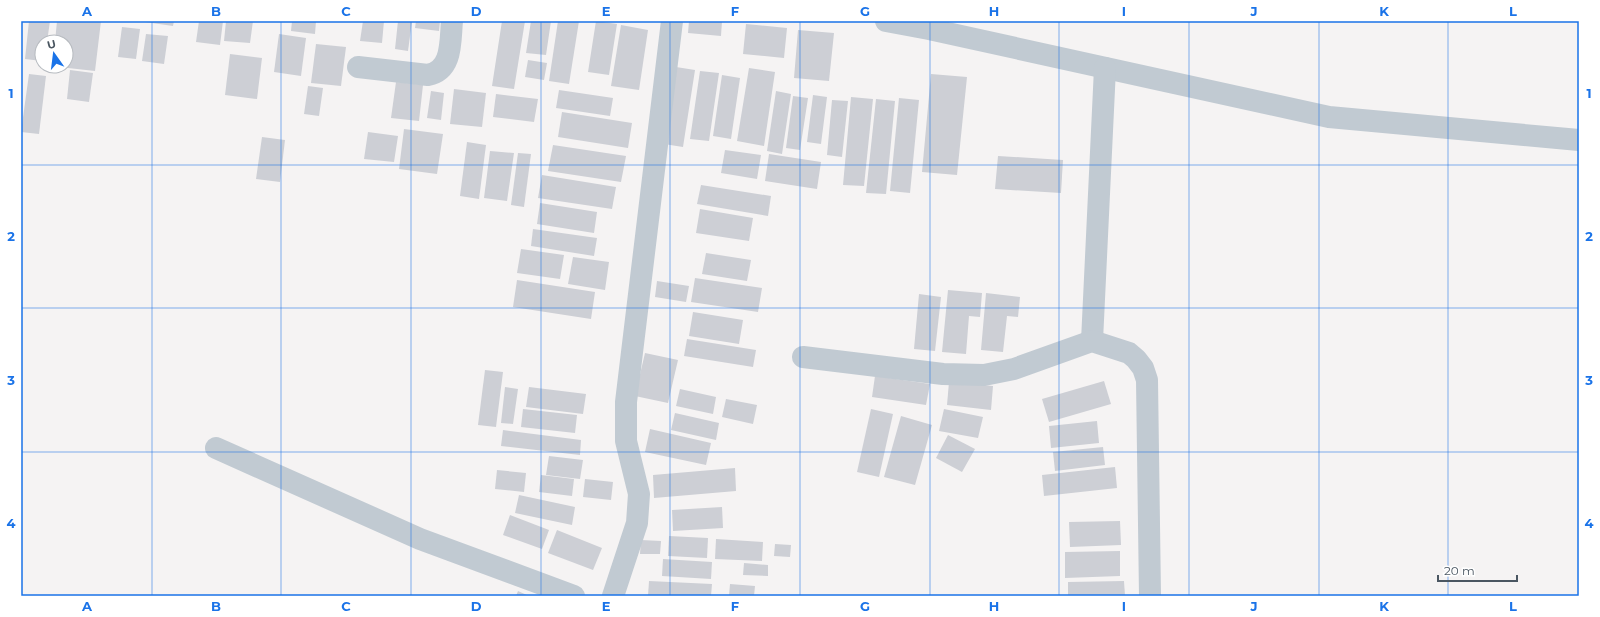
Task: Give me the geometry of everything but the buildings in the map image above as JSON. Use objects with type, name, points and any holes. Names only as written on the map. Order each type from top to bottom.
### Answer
[{"type":"street","points":[[358,67],[428,75],[436,73],[442,68],[449,54],[452,21]]},
{"type":"street","points":[[613,596],[637,524],[639,494],[626,441],[626,402],[672,21]]},
{"type":"street","points":[[886,21],[929,29],[1329,117],[1579,140]]},
{"type":"street","points":[[1092,341],[1105,68]]},
{"type":"street","points":[[803,357],[943,374],[984,375],[1014,369],[1092,341],[1128,353],[1136,359],[1143,368],[1147,380],[1150,596]]},
{"type":"street","points":[[216,448],[420,538],[574,596]]}]
